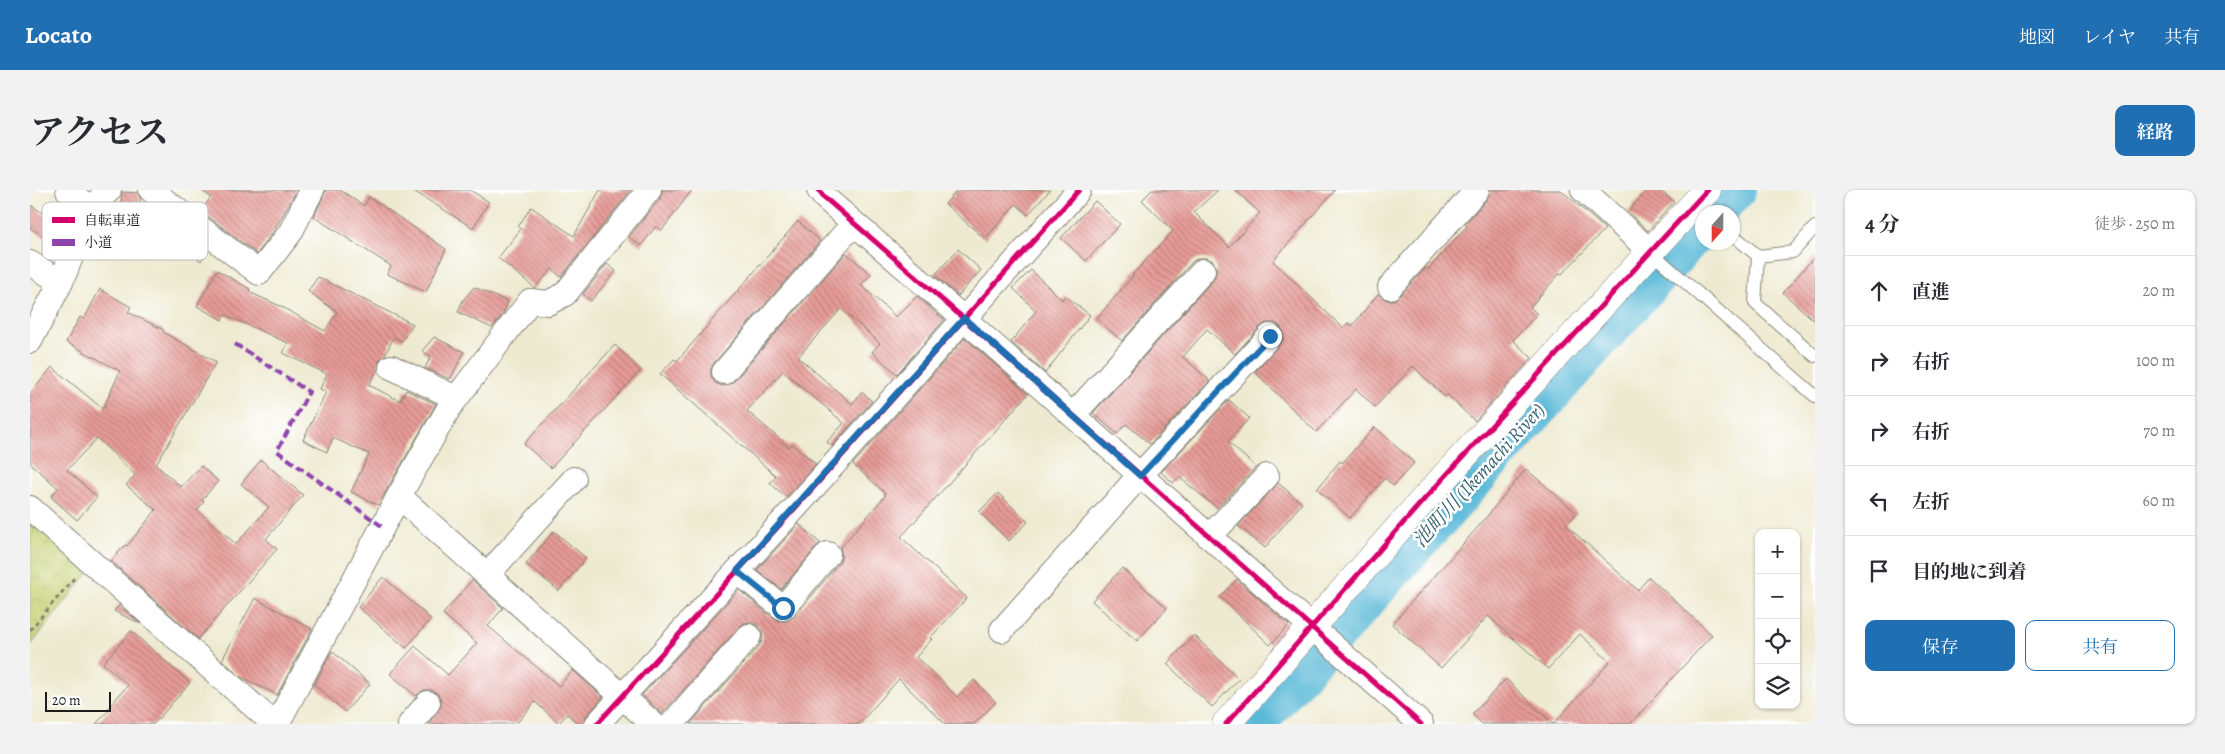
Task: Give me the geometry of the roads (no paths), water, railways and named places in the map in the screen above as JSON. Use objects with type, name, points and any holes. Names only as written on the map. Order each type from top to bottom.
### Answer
[{"type":"street","points":[[68,190],[83,202]]},
{"type":"street","points":[[96,202],[109,190]]},
{"type":"street","points":[[151,190],[167,202]]},
{"type":"street","points":[[208,234],[259,273],[290,233],[312,190]]},
{"type":"street","points":[[30,508],[88,561],[276,724],[398,496],[456,398],[530,301],[548,303],[565,294],[649,190]]},
{"type":"street","points":[[819,190],[824,197],[964,318],[1421,724]]},
{"type":"street","points":[[597,724],[1079,190]]},
{"type":"street","points":[[1390,287],[1477,190]]},
{"type":"street","points":[[1583,190],[1652,253]]},
{"type":"street","points":[[1226,724],[1420,504],[1652,253],[1704,201]]},
{"type":"street","points":[[724,372],[854,223]]},
{"type":"street","points":[[30,341],[61,282],[70,260]]},
{"type":"street","points":[[30,263],[61,282]]},
{"type":"street","points":[[1072,415],[1203,271]]},
{"type":"street","points":[[1002,630],[1140,476],[1270,336]]},
{"type":"street","points":[[391,367],[456,398]]},
{"type":"street","points":[[1209,537],[1267,476]]},
{"type":"street","points":[[487,575],[574,479]]},
{"type":"street","points":[[398,496],[653,724]]},
{"type":"street","points":[[737,571],[783,608],[828,554]]},
{"type":"street","points":[[672,724],[749,636]]},
{"type":"street","points":[[410,724],[428,703]]},
{"type":"lane","points":[[1740,241],[1758,256],[1793,252],[1815,227]]},
{"type":"lane","points":[[1652,253],[1815,396]]},
{"type":"lane","points":[[1758,256],[1755,303],[1815,356]]},
{"type":"waterway","name":"池町川 (Ikemachi River)","points":[[1722,205],[1736,190]]},
{"type":"waterway","name":"池町川 (Ikemachi River)","points":[[1255,724],[1695,234]]}]
